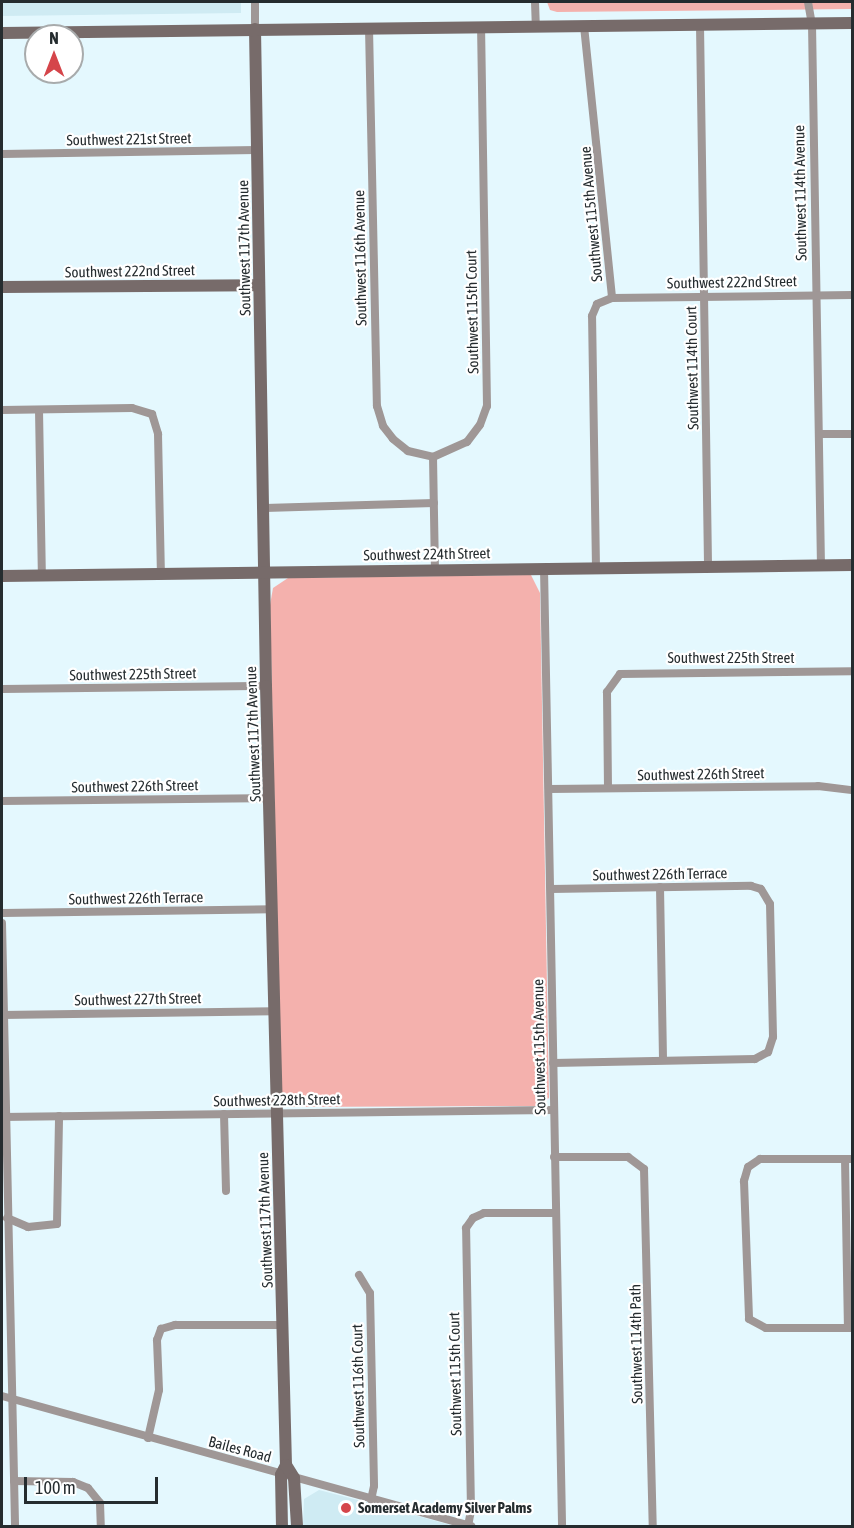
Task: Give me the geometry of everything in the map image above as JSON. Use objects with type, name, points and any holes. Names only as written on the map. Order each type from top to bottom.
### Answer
[{"type":"street","name":"Southwest 117th Avenue","points":[[255,2],[265,508],[266,686],[283,1324],[282,1527]]},
{"type":"street","points":[[535,2],[536,26]]},
{"type":"street","name":"Southwest 114th Avenue","points":[[808,2],[812,24],[821,565]]},
{"type":"street","points":[[2,33],[852,23]]},
{"type":"street","name":"Southwest 114th Court","points":[[700,25],[708,566]]},
{"type":"street","name":"Southwest 115th Avenue","points":[[584,26],[612,298],[597,304],[592,316],[596,568]]},
{"type":"street","name":"Southwest 115th Court","points":[[433,457],[467,441],[480,425],[487,406],[481,27]]},
{"type":"street","name":"Southwest 116th Avenue","points":[[369,28],[377,406],[383,426],[393,439],[408,451],[433,457]]},
{"type":"street","name":"Southwest 221st Street","points":[[2,154],[257,150]]},
{"type":"street","name":"Southwest 222nd Street","points":[[2,288],[259,285]]},
{"type":"street","name":"Southwest 222nd Street","points":[[612,298],[852,295]]},
{"type":"street","points":[[2,410],[137,409],[152,414],[158,434],[161,572]]},
{"type":"street","points":[[39,410],[42,575]]},
{"type":"street","points":[[819,434],[852,434]]},
{"type":"street","points":[[433,457],[435,569]]},
{"type":"street","points":[[265,508],[434,503]]},
{"type":"street","name":"Southwest 224th Street","points":[[2,576],[161,572],[852,565]]},
{"type":"street","name":"Southwest 115th Avenue","points":[[544,568],[562,1527]]},
{"type":"street","name":"Southwest 225th Street","points":[[608,788],[606,695],[612,680],[633,672],[852,671]]},
{"type":"street","name":"Southwest 225th Street","points":[[2,689],[266,686]]},
{"type":"street","name":"Southwest 226th Street","points":[[549,789],[818,786],[852,790]]},
{"type":"street","name":"Southwest 226th Street","points":[[2,801],[269,798]]},
{"type":"street","name":"Southwest 226th Terrace","points":[[550,889],[752,886],[767,894],[774,1038],[768,1052],[754,1059],[663,1060]]},
{"type":"street","points":[[553,1063],[663,1060],[660,887]]},
{"type":"street","name":"Southwest 226th Terrace","points":[[2,913],[272,909]]},
{"type":"street","points":[[2,923],[4,1218],[15,1527]]},
{"type":"street","name":"Southwest 227th Street","points":[[3,1015],[274,1011]]},
{"type":"street","name":"Southwest 228th Street","points":[[3,1117],[554,1110]]},
{"type":"street","points":[[224,1114],[226,1191]]},
{"type":"street","points":[[4,1218],[19,1226],[45,1227],[57,1224],[59,1217],[59,1116]]},
{"type":"street","name":"Southwest 114th Path","points":[[554,1157],[628,1157],[640,1162],[646,1179],[653,1527]]},
{"type":"street","points":[[760,1159],[849,1159],[850,1328],[766,1328],[751,1321],[746,1311],[746,1172],[760,1159]]},
{"type":"street","name":"Southwest 115th Court","points":[[470,1526],[466,1232],[469,1222],[484,1213],[556,1213]]},
{"type":"street","name":"Southwest 116th Court","points":[[359,1275],[369,1293],[374,1486],[371,1500]]},
{"type":"street","points":[[148,1438],[159,1390],[157,1340],[161,1329],[175,1325],[283,1324]]},
{"type":"street","name":"Bailes Road","points":[[2,1396],[148,1438],[284,1470]]},
{"type":"street","points":[[284,1470],[294,1478],[470,1526]]},
{"type":"street","points":[[294,1478],[297,1527]]},
{"type":"street","points":[[14,1481],[73,1482],[88,1488],[100,1503],[101,1527]]},
{"type":"shaded area","points":[[2,2],[241,2],[241,13],[2,16]]},
{"type":"shaded area","points":[[547,2],[852,2],[852,9],[557,12],[550,10]]},
{"type":"shaded area","points":[[531,575],[540,593],[549,1098],[536,1106],[288,1107],[281,1099],[270,605],[273,588],[288,578]]},
{"type":"shaded area","name":"Somerset Academy Silver Palms","points":[[319,1490],[454,1526],[303,1526],[304,1499]]},
{"type":"place","name":"Somerset Academy Silver Palms","points":[[346,1508]]}]
